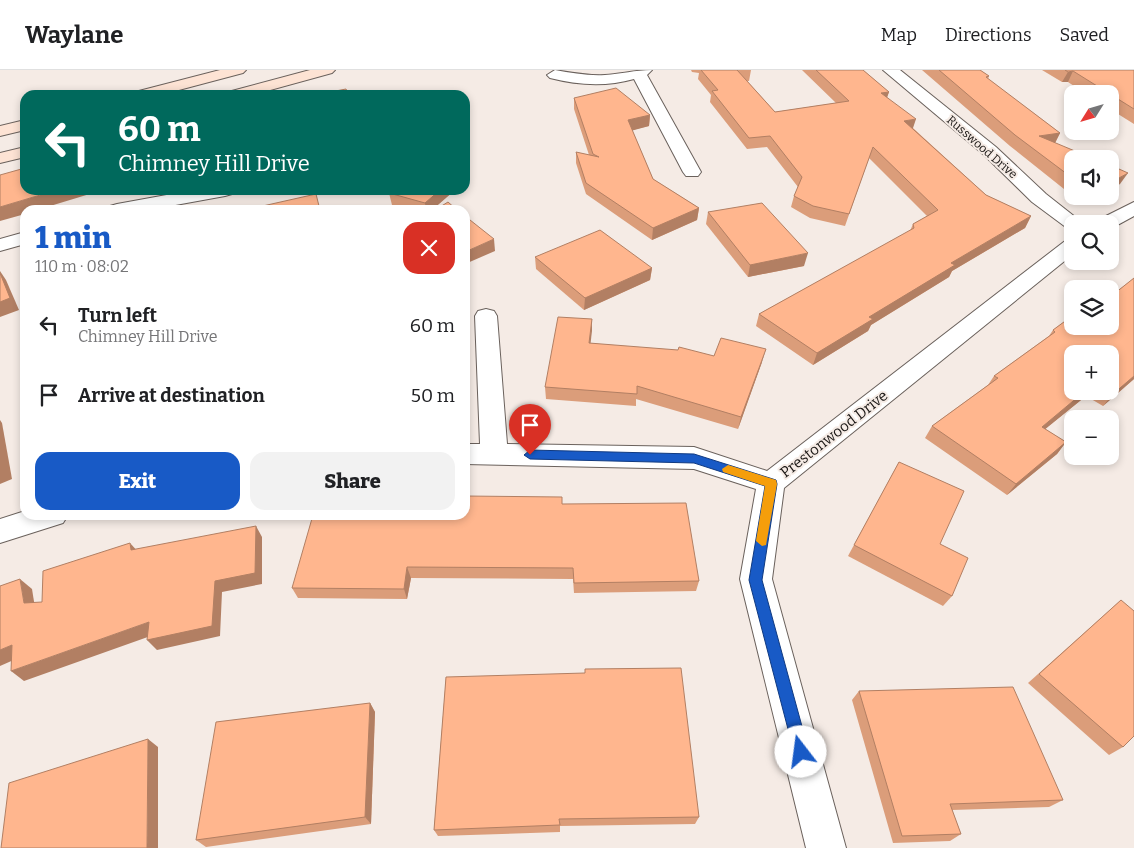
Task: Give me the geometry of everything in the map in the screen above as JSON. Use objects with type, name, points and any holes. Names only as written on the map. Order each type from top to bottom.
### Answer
[{"type":"main road","points":[[160,90],[238,70]]},
{"type":"main road","points":[[253,90],[327,70]]},
{"type":"main road","points":[[0,131],[20,126]]},
{"type":"main road","points":[[0,158],[20,153]]},
{"type":"street","name":"Russwood Drive","points":[[891,70],[990,152],[1039,198],[1064,217]]},
{"type":"street","points":[[555,75],[601,80],[618,79],[641,72],[692,172]]},
{"type":"street","points":[[144,205],[199,195]]},
{"type":"street","points":[[1119,216],[1134,208]]},
{"type":"street","points":[[0,245],[20,239]]},
{"type":"street","name":"Prestonwood Drive","points":[[826,848],[756,580],[771,484],[1064,251]]},
{"type":"street","points":[[486,316],[494,454]]},
{"type":"street","points":[[470,454],[694,458],[771,484]]},
{"type":"street","points":[[0,531],[36,520]]},
{"type":"building","points":[[701,70],[737,70],[775,112],[849,101],[816,70],[863,70],[889,92],[881,93],[916,119],[904,121],[986,195],[1031,216],[951,263],[955,265],[869,317],[873,319],[817,353],[759,314],[914,228],[913,224],[938,210],[873,147],[849,214],[813,206],[794,196],[802,177],[770,136],[749,138],[712,91],[718,90]]},
{"type":"building","points":[[939,70],[980,70],[989,76],[986,77],[1060,133],[1039,136],[1072,150],[1064,150],[1064,172],[1015,135]]},
{"type":"building","points":[[1065,70],[1134,70],[1134,109],[1119,100],[1119,85],[1095,85],[1073,71],[1068,72]]},
{"type":"building","points":[[616,88],[650,115],[628,120],[653,179],[699,208],[653,228],[586,183],[576,152],[599,157],[593,154],[574,98]]},
{"type":"building","points":[[20,169],[20,195],[40,195],[0,207],[0,175]]},
{"type":"building","points":[[1119,169],[1128,173],[1119,178]]},
{"type":"building","points":[[316,195],[319,205],[267,205]]},
{"type":"building","points":[[396,195],[434,195],[425,203]]},
{"type":"building","points":[[762,203],[808,253],[750,265],[708,212]]},
{"type":"building","points":[[470,220],[494,239],[470,250]]},
{"type":"building","points":[[600,230],[652,268],[585,298],[535,257]]},
{"type":"building","points":[[0,273],[10,298],[0,302]]},
{"type":"building","points":[[1134,278],[1134,376],[1119,389],[1119,345],[1064,345],[1064,400],[1074,400],[1042,427],[1064,441],[1064,444],[1016,484],[932,426],[998,378],[994,376],[1055,332],[1053,330],[1064,322],[1064,335],[1119,335],[1119,290]]},
{"type":"building","points":[[558,317],[592,319],[589,343],[678,350],[679,347],[714,356],[721,338],[766,349],[741,417],[637,386],[637,394],[545,387]]},
{"type":"building","points":[[899,462],[964,491],[940,544],[968,558],[952,596],[854,545]]},
{"type":"building","points":[[470,496],[562,497],[562,504],[686,503],[699,581],[574,583],[573,568],[407,567],[404,589],[292,588],[312,520],[470,520]]},
{"type":"building","points":[[256,526],[255,573],[215,581],[212,626],[147,640],[149,622],[11,671],[12,645],[0,650],[0,586],[20,579],[24,603],[42,602],[43,571],[130,543],[131,550]]},
{"type":"building","points":[[1121,600],[1134,611],[1134,736],[1123,747],[1039,674]]},
{"type":"building","points":[[681,668],[699,817],[559,819],[560,825],[434,830],[446,677],[585,673],[585,669]]},
{"type":"building","points":[[1013,687],[1063,800],[950,804],[961,834],[902,836],[859,691]]},
{"type":"building","points":[[370,703],[365,817],[196,840],[216,722]]},
{"type":"building","points":[[148,739],[147,848],[1,848],[9,783]]},
{"type":"slow traffic","points":[[728,469],[771,484],[762,541]]},
{"type":"route","points":[[530,455],[694,458],[771,484],[756,580],[801,752]]}]
